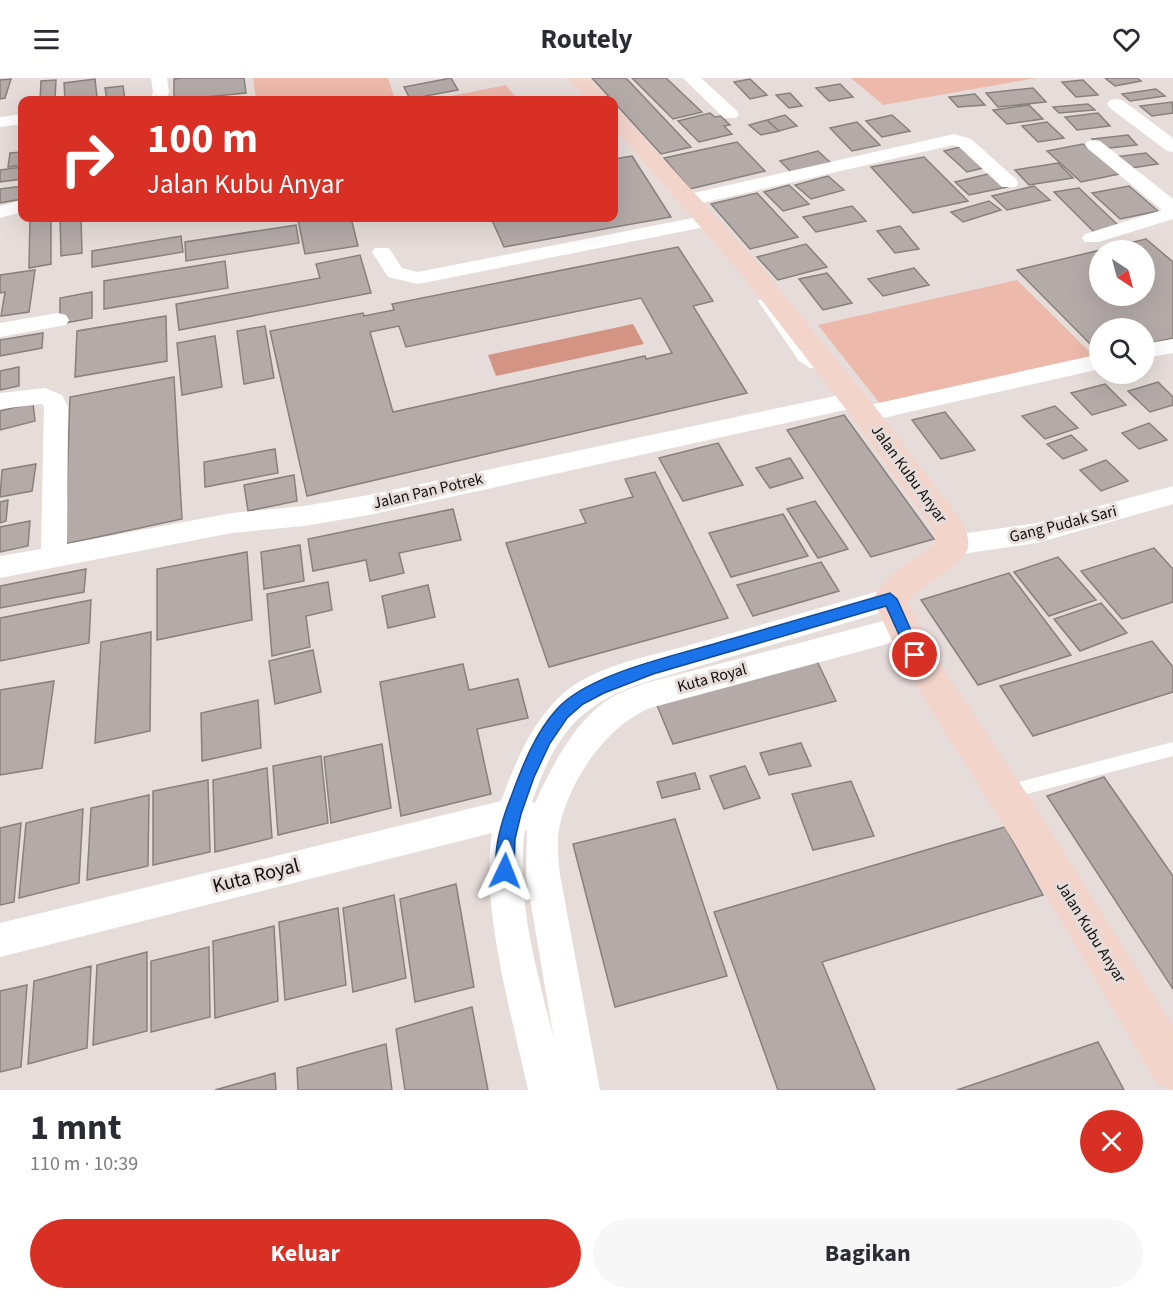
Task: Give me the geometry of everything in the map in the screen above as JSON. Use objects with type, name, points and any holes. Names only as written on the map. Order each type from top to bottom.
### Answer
[{"type":"street","points":[[159,78],[160,96]]},
{"type":"street","points":[[577,78],[595,96]]},
{"type":"street","points":[[691,78],[730,114]]},
{"type":"street","points":[[1116,104],[1173,147]]},
{"type":"street","points":[[0,122],[18,120]]},
{"type":"street","name":"Jalan Kubu Anyar","points":[[618,120],[751,270],[859,407],[950,529],[952,548]]},
{"type":"street","points":[[382,252],[395,273],[418,278],[699,211],[954,140],[965,143],[1009,183]]},
{"type":"street","points":[[1094,145],[1173,211]]},
{"type":"street","points":[[0,212],[18,207]]},
{"type":"street","points":[[1092,238],[1173,211]]},
{"type":"street","points":[[0,330],[58,320]]},
{"type":"street","points":[[1155,349],[1173,346]]},
{"type":"street","name":"Jalan Pan Potrek","points":[[0,567],[232,523],[304,516],[358,507],[1089,363]]},
{"type":"street","points":[[0,401],[40,396],[49,397],[54,401],[56,407],[54,555]]},
{"type":"street","name":"Gang Pudak Sari","points":[[952,548],[968,543],[1037,533],[1173,495]]},
{"type":"street","points":[[896,614],[897,588],[952,548]]},
{"type":"street","name":"Jalan Kubu Anyar","points":[[896,614],[915,655],[1005,793],[1173,1068]]},
{"type":"street","name":"Kuta Royal","points":[[547,1090],[516,939],[505,871],[507,839],[563,778],[587,741],[606,720],[629,703],[896,614]]},
{"type":"street","name":"Kuta Royal","points":[[0,940],[389,842],[529,816]]},
{"type":"street","name":"Kuta Royal","points":[[529,816],[541,847],[543,875],[581,1090]]},
{"type":"lane","points":[[1005,793],[1173,749]]},
{"type":"shaded area","points":[[253,78],[388,78],[394,96],[255,96]]},
{"type":"shaded area","points":[[851,78],[1036,78],[883,105]]},
{"type":"shaded area","points":[[506,85],[515,96],[451,96]]},
{"type":"shaded area","points":[[1017,280],[1089,351],[1089,360],[885,410],[818,325]]},
{"type":"shaded area","points":[[633,324],[644,344],[496,376],[488,355]]},
{"type":"building","points":[[244,78],[246,93],[174,96],[174,79]]},
{"type":"building","points":[[451,78],[458,90],[426,96],[408,96],[404,87]]},
{"type":"building","points":[[592,78],[626,78],[691,147],[661,154],[618,107],[618,96],[608,96]]},
{"type":"building","points":[[632,78],[666,78],[702,112],[673,119]]},
{"type":"building","points":[[1105,78],[1137,78],[1141,81],[1115,86]]},
{"type":"building","points":[[11,79],[5,98],[0,99],[0,80]]},
{"type":"building","points":[[95,79],[97,96],[65,96],[64,83]]},
{"type":"building","points":[[750,79],[767,95],[750,99],[734,82]]},
{"type":"building","points":[[56,80],[55,96],[40,96],[41,81]]},
{"type":"building","points":[[1083,80],[1098,95],[1076,97],[1062,82]]},
{"type":"building","points":[[840,84],[853,97],[829,101],[816,88]]},
{"type":"building","points":[[123,86],[124,96],[106,96],[105,88]]},
{"type":"building","points":[[1033,88],[1046,102],[998,107],[986,93]]},
{"type":"building","points":[[1156,89],[1165,96],[1130,101],[1122,94]]},
{"type":"building","points":[[790,93],[802,106],[789,108],[776,95]]},
{"type":"building","points":[[975,94],[985,105],[958,107],[949,97]]},
{"type":"building","points":[[1172,102],[1173,113],[1152,116],[1140,106]]},
{"type":"building","points":[[1088,104],[1095,110],[1059,113],[1053,107]]},
{"type":"building","points":[[1029,105],[1043,119],[1007,124],[993,110]]},
{"type":"building","points":[[710,113],[715,117],[721,116],[730,125],[724,126],[732,134],[699,142],[678,121]]},
{"type":"building","points":[[1098,113],[1110,126],[1077,130],[1065,117]]},
{"type":"building","points":[[785,115],[797,126],[779,131],[767,120]]},
{"type":"building","points":[[892,115],[910,131],[882,137],[866,121]]},
{"type":"building","points":[[767,120],[779,131],[761,135],[749,125]]},
{"type":"building","points":[[857,122],[880,145],[852,151],[830,128]]},
{"type":"building","points":[[1047,122],[1064,138],[1038,142],[1022,126]]},
{"type":"building","points":[[1128,135],[1137,145],[1101,149],[1092,139]]},
{"type":"building","points":[[737,142],[765,171],[690,189],[664,158]]},
{"type":"building","points":[[1083,144],[1119,174],[1081,182],[1047,151]]},
{"type":"building","points":[[960,147],[983,168],[967,172],[944,151]]},
{"type":"building","points":[[818,151],[832,164],[793,174],[780,161]]},
{"type":"building","points":[[18,152],[18,166],[8,167],[10,153]]},
{"type":"building","points":[[1146,153],[1158,164],[1125,169],[1114,157]]},
{"type":"building","points":[[632,156],[671,217],[504,247],[493,222],[618,222],[618,158]]},
{"type":"building","points":[[924,157],[968,201],[913,213],[871,167]]},
{"type":"building","points":[[1058,163],[1073,178],[1029,185],[1015,170]]},
{"type":"building","points":[[18,168],[18,180],[0,182],[0,170]]},
{"type":"building","points":[[992,173],[1007,187],[969,195],[955,182]]},
{"type":"building","points":[[828,176],[844,190],[811,199],[795,185]]},
{"type":"building","points":[[789,185],[809,204],[783,211],[764,192]]},
{"type":"building","points":[[1034,186],[1050,200],[1007,210],[992,196]]},
{"type":"building","points":[[1129,186],[1158,211],[1120,219],[1092,193]]},
{"type":"building","points":[[18,187],[18,200],[0,203],[0,189]]},
{"type":"building","points":[[1079,188],[1120,227],[1094,232],[1054,192]]},
{"type":"building","points":[[757,193],[798,237],[750,249],[711,204]]},
{"type":"building","points":[[989,201],[1001,210],[963,222],[951,212]]},
{"type":"building","points":[[852,206],[866,221],[816,232],[803,217]]},
{"type":"building","points":[[30,222],[51,222],[51,264],[29,268]]},
{"type":"building","points":[[60,222],[81,222],[82,253],[61,256]]},
{"type":"building","points":[[298,222],[352,222],[358,246],[305,254]]},
{"type":"building","points":[[296,225],[299,243],[186,261],[185,242]]},
{"type":"building","points":[[900,226],[919,249],[895,253],[877,231]]},
{"type":"building","points":[[181,236],[183,252],[92,267],[92,251]]},
{"type":"building","points":[[806,244],[827,267],[778,280],[757,257]]},
{"type":"building","points":[[678,247],[713,301],[693,306],[747,393],[307,496],[270,331],[363,313],[364,316],[394,310],[392,304]],"holes":[[[641,298],[672,353],[646,359],[645,356],[393,412],[370,332],[399,326],[406,347]]]},
{"type":"building","points":[[1155,247],[1173,262],[1173,338],[1155,342],[1155,318],[1089,318],[1089,343],[1017,270],[1089,253],[1089,306],[1155,306]]},
{"type":"building","points":[[360,255],[371,293],[179,330],[176,304],[320,278],[316,264]]},
{"type":"building","points":[[225,261],[228,288],[104,309],[104,281]]},
{"type":"building","points":[[914,268],[929,285],[883,296],[868,279]]},
{"type":"building","points":[[35,270],[29,312],[1,316],[5,292],[0,293],[0,275]]},
{"type":"building","points":[[827,273],[852,303],[823,310],[799,279]]},
{"type":"building","points":[[92,292],[92,318],[60,324],[60,298]]},
{"type":"building","points":[[166,316],[167,361],[75,377],[77,331]]},
{"type":"building","points":[[265,326],[274,378],[244,384],[237,331]]},
{"type":"building","points":[[43,333],[42,348],[0,356],[0,340]]},
{"type":"building","points":[[215,336],[222,387],[182,395],[177,343]]},
{"type":"building","points":[[19,367],[19,386],[0,390],[0,371]]},
{"type":"building","points":[[174,377],[182,519],[65,544],[70,397]]},
{"type":"building","points":[[1158,382],[1173,397],[1173,405],[1150,412],[1128,391]]},
{"type":"building","points":[[1105,384],[1126,405],[1092,415],[1071,393]]},
{"type":"building","points":[[33,403],[35,421],[0,430],[0,411]]},
{"type":"building","points":[[1055,406],[1078,428],[1045,439],[1022,416]]},
{"type":"building","points":[[945,412],[975,450],[941,459],[912,420]]},
{"type":"building","points":[[844,415],[934,539],[871,557],[787,430]]},
{"type":"building","points":[[1149,423],[1167,440],[1139,449],[1122,433]]},
{"type":"building","points":[[1071,435],[1087,450],[1063,459],[1047,444]]},
{"type":"building","points":[[718,443],[743,485],[683,501],[659,458]]},
{"type":"building","points":[[275,449],[278,473],[205,487],[204,462]]},
{"type":"building","points":[[790,458],[803,478],[770,488],[756,468]]},
{"type":"building","points":[[1106,460],[1128,481],[1101,491],[1080,470]]},
{"type":"building","points":[[36,464],[32,491],[0,497],[2,470]]},
{"type":"building","points":[[655,472],[728,618],[549,667],[506,543],[586,523],[580,510],[633,497],[625,479]]},
{"type":"building","points":[[294,475],[297,501],[248,511],[244,485]]},
{"type":"building","points":[[8,500],[6,521],[0,523],[0,502]]},
{"type":"building","points":[[815,501],[848,549],[818,558],[787,509]]},
{"type":"building","points":[[453,509],[461,540],[399,553],[404,573],[370,581],[366,560],[313,571],[308,539]]},
{"type":"building","points":[[783,514],[808,556],[731,577],[709,533]]},
{"type":"building","points":[[30,521],[28,546],[0,552],[0,527]]},
{"type":"building","points":[[300,545],[304,581],[264,589],[261,552]]},
{"type":"building","points":[[1154,548],[1173,569],[1173,602],[1122,619],[1081,571]]},
{"type":"building","points":[[247,552],[252,620],[157,640],[157,569]]},
{"type":"building","points":[[1058,557],[1096,600],[1049,616],[1014,572]]},
{"type":"building","points":[[821,562],[839,591],[753,616],[737,585]]},
{"type":"building","points":[[86,569],[84,592],[0,608],[0,586]]},
{"type":"building","points":[[1009,573],[1071,655],[978,685],[921,600]]},
{"type":"building","points":[[328,582],[332,610],[306,616],[310,647],[272,656],[267,594]]},
{"type":"building","points":[[428,585],[435,617],[388,628],[382,596]]},
{"type":"building","points":[[91,600],[89,643],[0,661],[0,618]]},
{"type":"building","points":[[1101,603],[1127,633],[1080,651],[1054,619]]},
{"type":"building","points":[[151,632],[150,731],[95,743],[101,642]]},
{"type":"building","points":[[1152,641],[1173,667],[1173,692],[1033,736],[1000,686]]},
{"type":"building","points":[[313,650],[321,692],[275,704],[269,661]]},
{"type":"building","points":[[817,661],[836,701],[673,744],[656,703]]},
{"type":"building","points":[[463,664],[469,690],[518,679],[528,718],[477,729],[491,794],[401,816],[380,682]]},
{"type":"building","points":[[54,681],[42,768],[0,775],[0,690]]},
{"type":"building","points":[[258,700],[261,748],[202,761],[201,713]]},
{"type":"building","points":[[801,743],[811,766],[769,775],[760,753]]},
{"type":"building","points":[[382,744],[391,808],[331,823],[324,757]]},
{"type":"building","points":[[321,756],[328,823],[278,835],[273,766]]},
{"type":"building","points":[[745,766],[760,798],[724,809],[710,776]]},
{"type":"building","points":[[267,768],[272,838],[215,852],[213,780]]},
{"type":"building","points":[[695,773],[700,789],[662,798],[657,782]]},
{"type":"building","points":[[1104,777],[1173,876],[1173,989],[1047,796]]},
{"type":"building","points":[[208,780],[210,852],[153,865],[153,791]]},
{"type":"building","points":[[851,781],[874,836],[813,850],[792,794]]},
{"type":"building","points":[[149,795],[148,866],[87,880],[91,808]]},
{"type":"building","points":[[83,809],[79,883],[19,898],[26,823]]},
{"type":"building","points":[[675,819],[727,976],[615,1007],[573,844]]},
{"type":"building","points":[[21,823],[14,902],[0,905],[0,828]]},
{"type":"building","points":[[1005,827],[1043,895],[822,962],[875,1090],[778,1090],[714,912]]},
{"type":"building","points":[[456,884],[474,987],[415,1002],[400,899]]},
{"type":"building","points":[[394,895],[406,978],[353,992],[343,908]]},
{"type":"building","points":[[338,908],[346,985],[285,1000],[279,922]]},
{"type":"building","points":[[274,926],[278,1001],[215,1018],[213,941]]},
{"type":"building","points":[[209,947],[210,1017],[151,1032],[151,961]]},
{"type":"building","points":[[147,952],[147,1031],[93,1045],[97,965]]},
{"type":"building","points":[[91,966],[87,1048],[28,1064],[34,981]]},
{"type":"building","points":[[27,985],[21,1067],[0,1072],[0,991]]},
{"type":"building","points":[[472,1007],[488,1090],[405,1090],[396,1029]]},
{"type":"building","points":[[1098,1042],[1124,1090],[957,1090]]},
{"type":"building","points":[[386,1044],[392,1090],[298,1090],[297,1068]]},
{"type":"building","points":[[275,1073],[276,1090],[215,1090]]},
{"type":"route","points":[[505,871],[507,839],[526,776],[545,738],[562,713],[578,699],[599,688],[652,669],[890,599],[915,655]]}]
